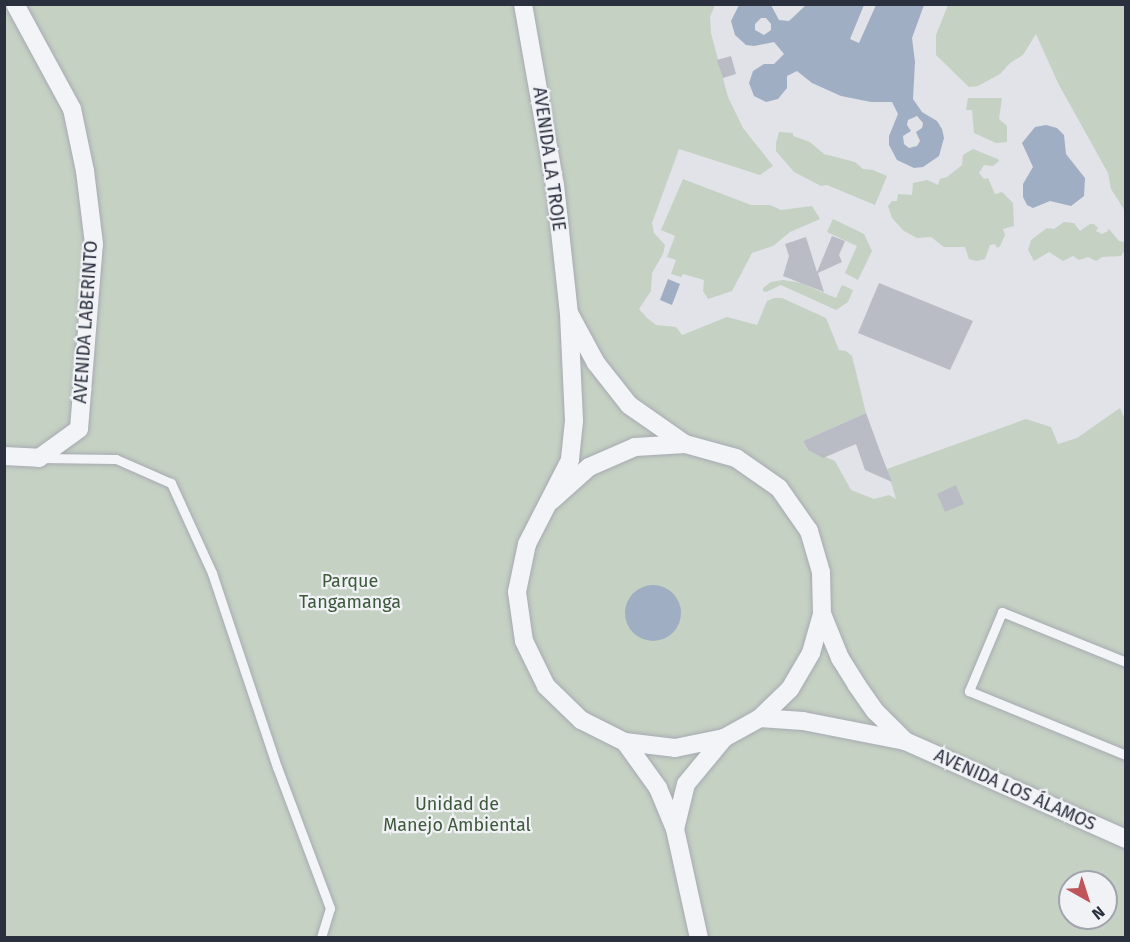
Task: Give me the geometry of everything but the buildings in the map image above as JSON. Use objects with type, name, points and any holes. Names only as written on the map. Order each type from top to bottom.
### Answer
[{"type":"street","name":"AVENIDA LABERINTO","points":[[15,4],[72,108],[85,171],[94,244],[79,429],[39,458]]},
{"type":"street","name":"AVENIDA LA TROJE","points":[[524,4],[555,185],[569,314],[573,431],[570,460],[551,501]]},
{"type":"street","name":"AVENIDA LA TROJE","points":[[569,314],[596,363],[629,405],[685,444]]},
{"type":"street","points":[[685,444],[736,458],[779,488],[809,531],[821,572],[822,614],[811,654],[790,689],[760,718],[724,738],[675,748],[626,742],[581,720],[553,693],[546,686],[524,641],[517,592],[527,544],[551,501],[589,467],[635,447],[685,444]]},
{"type":"street","points":[[4,456],[39,458]]},
{"type":"street","name":"AVENIDA LOS ÁLAMOS","points":[[822,614],[840,658],[856,684],[875,711],[905,741]]},
{"type":"street","name":"AVENIDA LOS ÁLAMOS","points":[[760,718],[804,721],[905,741],[1125,839]]},
{"type":"street","points":[[675,830],[686,784],[724,738]]},
{"type":"street","points":[[626,742],[658,788],[675,830],[699,938]]},
{"type":"lane","points":[[39,458],[116,459],[171,483],[212,573],[277,766],[330,909],[321,938]]},
{"type":"lane","points":[[1125,662],[1002,612],[969,691],[1125,755]]},
{"type":"green space","name":"Parque Tangamanga","points":[[5,5],[715,5],[710,17],[711,33],[728,97],[743,128],[773,166],[760,175],[679,149],[652,223],[654,233],[665,245],[663,254],[652,273],[651,291],[639,309],[646,317],[656,325],[676,327],[682,335],[727,317],[757,325],[767,301],[782,298],[826,318],[839,350],[846,351],[852,356],[866,413],[803,441],[808,450],[835,461],[851,490],[874,499],[889,495],[896,499],[887,469],[1026,419],[1051,427],[1058,444],[1077,438],[1120,408],[1126,422],[1125,937],[5,938]]},
{"type":"green space","points":[[948,5],[1125,5],[1125,211],[1111,189],[1108,173],[1058,83],[1036,34],[1023,55],[1010,63],[1000,74],[978,86],[969,87],[936,55],[936,35]]},
{"type":"green space","points":[[968,98],[1002,98],[999,119],[1007,126],[1007,142],[996,143],[974,133],[972,110],[966,110]]},
{"type":"green space","points":[[779,132],[793,133],[793,136],[810,142],[824,154],[855,162],[863,169],[873,170],[887,176],[875,205],[827,185],[821,186],[794,172],[776,151]]},
{"type":"green space","points":[[973,149],[998,159],[999,161],[993,166],[984,165],[979,173],[984,179],[988,178],[995,194],[1002,192],[1013,203],[1014,226],[1003,229],[1005,235],[1000,246],[997,248],[995,244],[990,245],[985,259],[977,261],[969,259],[965,247],[944,247],[931,237],[917,238],[904,231],[892,218],[888,206],[892,201],[897,201],[898,194],[912,195],[913,183],[927,180],[938,185],[940,179],[947,177],[962,165],[963,155]]},
{"type":"green space","points":[[683,179],[751,205],[770,205],[781,210],[812,206],[820,219],[790,232],[773,246],[752,253],[732,291],[708,299],[703,291],[704,280],[683,274],[681,277],[671,274],[676,260],[667,257],[675,236],[661,230]]},
{"type":"green space","points":[[833,219],[864,234],[872,251],[858,280],[845,273],[857,246],[827,232]]},
{"type":"green space","points":[[1064,222],[1074,223],[1080,231],[1094,224],[1098,228],[1096,231],[1102,234],[1108,231],[1108,228],[1119,241],[1125,242],[1125,250],[1121,256],[1102,257],[1096,261],[1088,257],[1079,260],[1073,256],[1063,261],[1049,252],[1034,261],[1028,250],[1031,240],[1047,228],[1054,229]]},
{"type":"green space","points":[[783,280],[801,283],[836,298],[842,285],[853,290],[848,302],[836,310],[781,285],[766,292],[763,291],[763,288],[771,282]]},
{"type":"water","points":[[739,5],[771,5],[779,20],[789,21],[806,5],[864,5],[850,39],[859,43],[876,5],[924,5],[912,38],[915,62],[913,99],[922,112],[937,121],[942,129],[944,138],[939,156],[923,167],[914,168],[897,160],[889,145],[889,136],[898,114],[892,102],[871,102],[841,96],[812,83],[797,71],[787,76],[787,88],[778,99],[766,102],[754,96],[749,83],[753,71],[764,64],[774,64],[784,54],[774,42],[754,46],[746,45],[735,35],[731,21]],"holes":[[[761,18],[766,18],[771,24],[771,30],[764,35],[755,30],[755,24]],[[917,116],[923,123],[922,128],[916,132],[920,141],[917,146],[909,148],[904,144],[903,136],[911,131],[907,125],[908,120]]]},
{"type":"water","points":[[1046,125],[1057,128],[1064,135],[1066,154],[1085,178],[1084,196],[1071,206],[1050,201],[1033,208],[1027,205],[1023,197],[1023,184],[1033,167],[1022,143],[1035,127]]},
{"type":"water","points":[[668,279],[680,284],[672,305],[660,300]]},
{"type":"water","points":[[653,585],[664,587],[673,593],[679,602],[681,613],[679,624],[673,633],[664,639],[653,641],[642,639],[633,633],[627,624],[625,613],[627,602],[633,593],[642,587]]},
{"type":"park label","name":"Unidad de Manejo Ambiental","points":[[457,815]]}]
